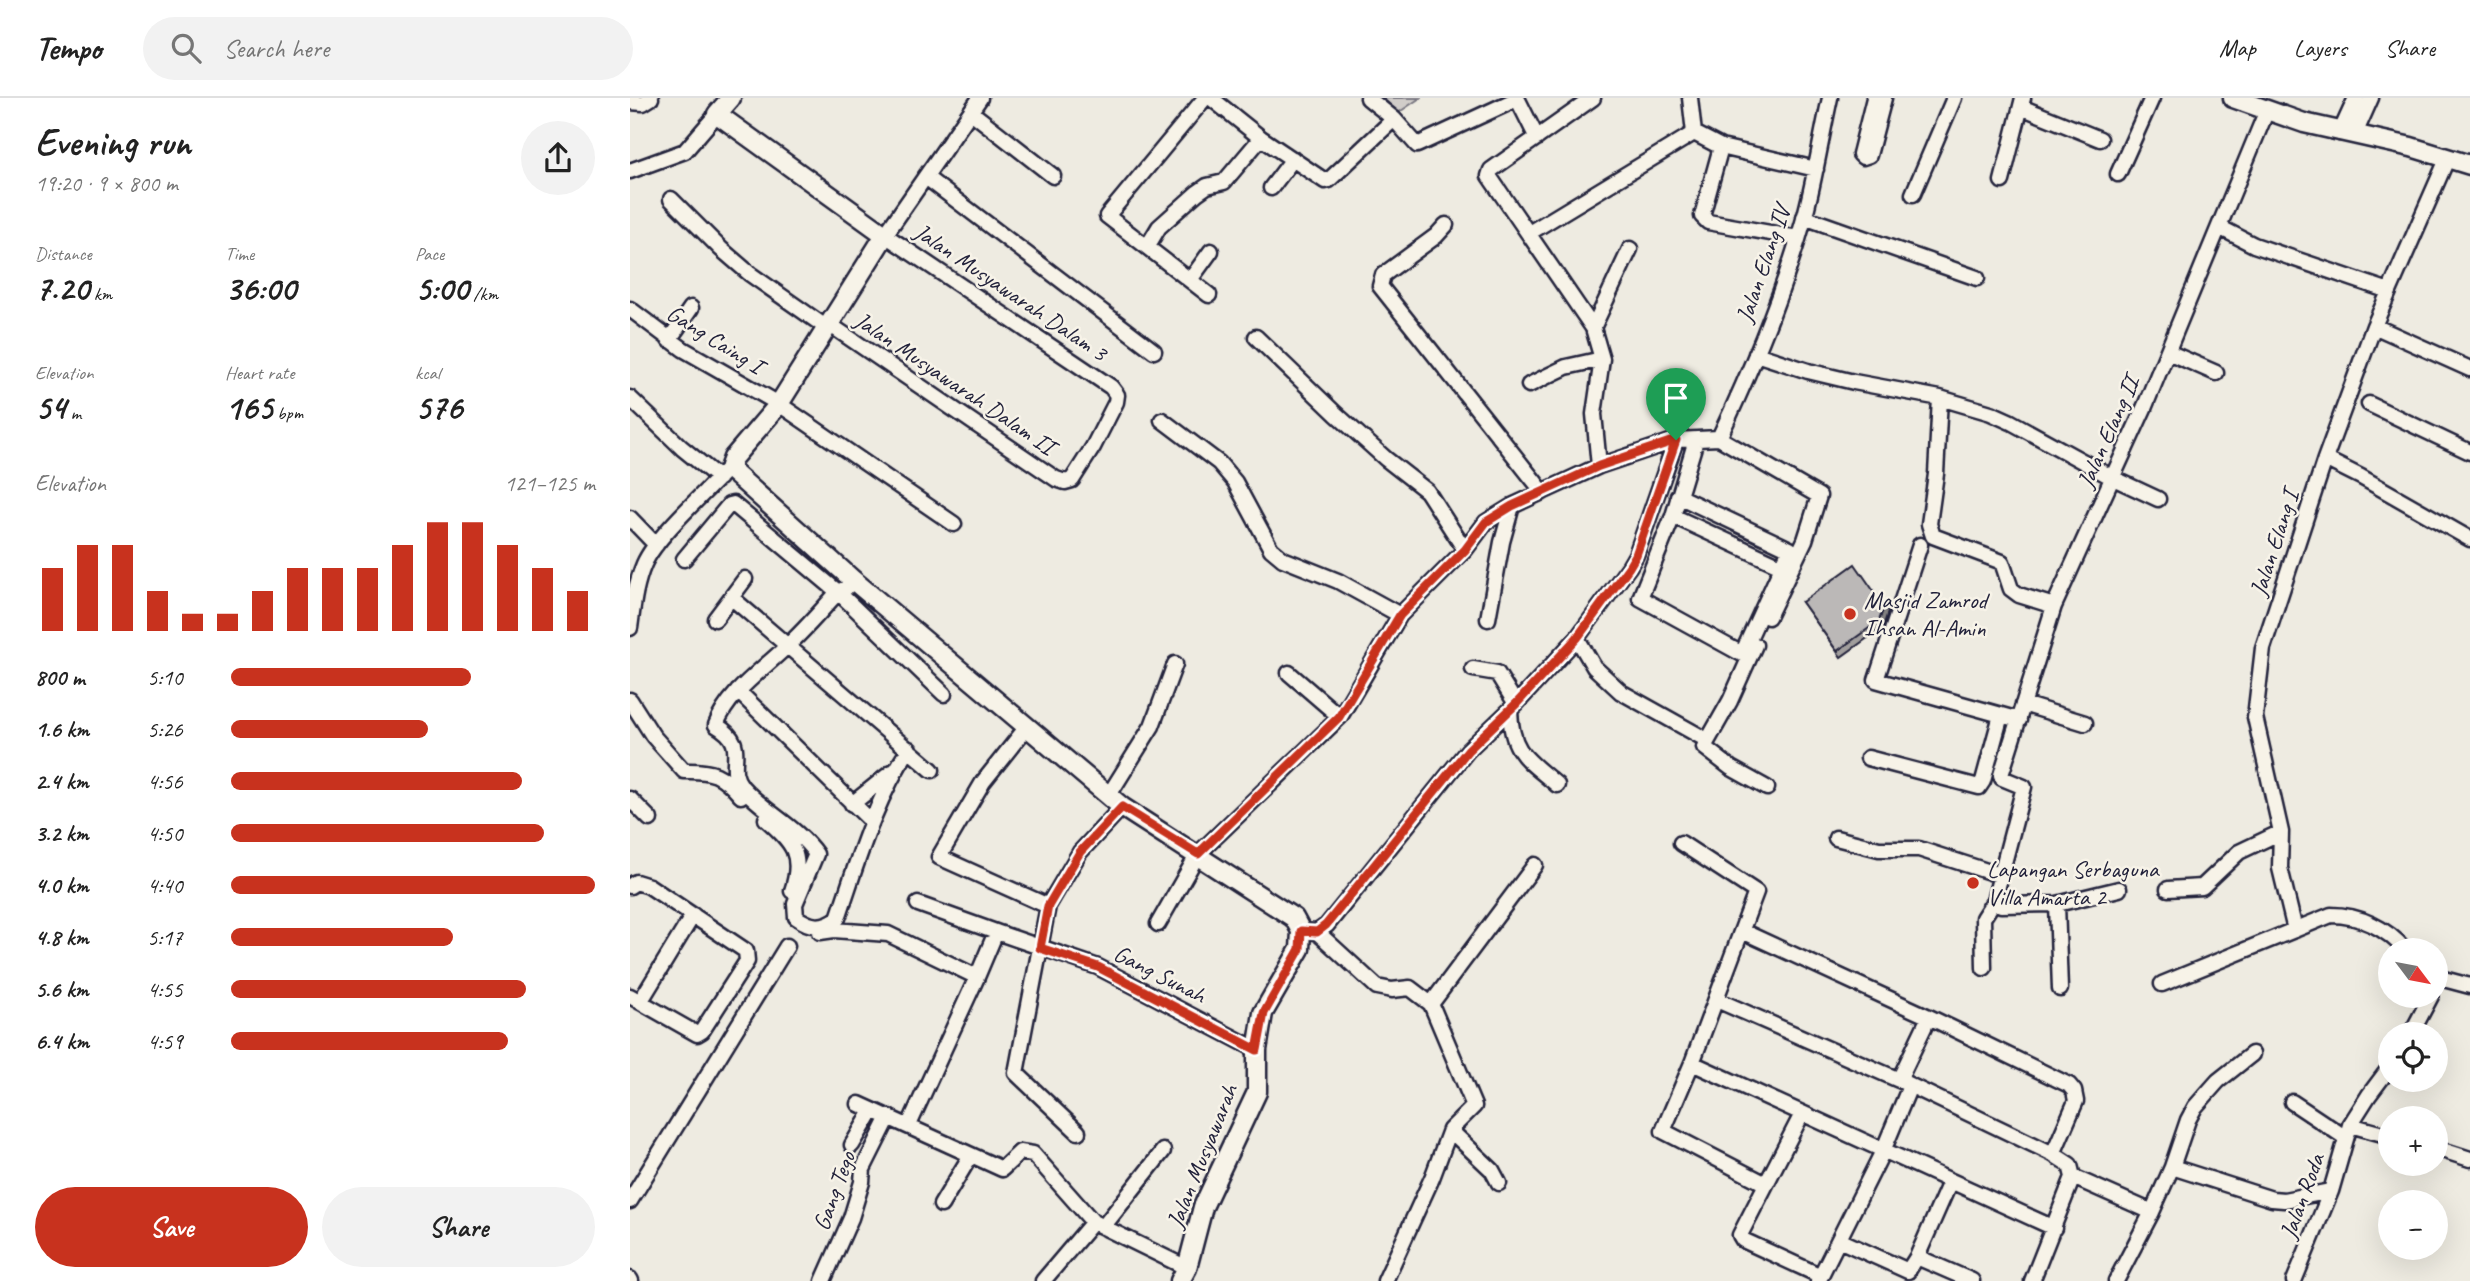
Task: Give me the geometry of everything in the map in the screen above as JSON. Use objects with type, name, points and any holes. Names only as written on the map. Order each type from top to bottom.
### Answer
[{"type":"street","points":[[630,102],[643,103],[651,98]]},
{"type":"street","points":[[630,172],[684,151],[731,98]]},
{"type":"street","points":[[630,628],[635,588],[645,561],[656,545],[724,472],[779,404],[885,235],[980,98]]},
{"type":"street","points":[[1205,98],[1107,216],[1209,295]]},
{"type":"street","points":[[1211,98],[1261,138],[1327,181],[1394,119]]},
{"type":"street","points":[[1368,98],[1394,119],[1417,145],[1517,99],[1537,138]]},
{"type":"street","points":[[1593,98],[1491,170],[1489,176],[1593,328],[1602,359],[1594,414],[1599,466]]},
{"type":"street","points":[[1690,98],[1695,133]]},
{"type":"street","name":"Jalan Elang IV","points":[[1719,438],[1756,354],[1798,239],[1816,169],[1829,98]]},
{"type":"street","points":[[1874,98],[1860,154],[1863,157],[1869,155],[1884,98]]},
{"type":"street","points":[[1913,194],[1954,98]]},
{"type":"street","points":[[2118,174],[2152,98]]},
{"type":"street","points":[[2233,98],[2304,124],[2470,165]]},
{"type":"street","points":[[2348,133],[2356,98]]},
{"type":"street","points":[[2348,133],[2371,98]]},
{"type":"street","points":[[2003,181],[2022,102],[2100,139]]},
{"type":"street","name":"Jalan Elang II","points":[[1999,875],[2024,787],[2001,775],[2054,606],[2117,480],[2267,110]]},
{"type":"street","points":[[971,112],[1053,176]]},
{"type":"street","points":[[717,114],[885,235]]},
{"type":"street","points":[[1529,233],[1695,133]]},
{"type":"street","points":[[1695,133],[1721,147],[1816,169]]},
{"type":"street","points":[[1147,247],[1159,227],[1197,193],[1207,186],[1224,182],[1261,138]]},
{"type":"street","points":[[1721,147],[1703,218],[1708,222],[1798,239]]},
{"type":"street","name":"Jalan Elang I","points":[[2295,930],[2280,869],[2281,832],[2255,717],[2263,648],[2325,459],[2374,326],[2448,158]]},
{"type":"street","points":[[1271,188],[1293,159]]},
{"type":"street","points":[[926,178],[1154,351]]},
{"type":"street","name":"Jalan Musyawarah Dalam II","points":[[671,199],[750,274],[1056,479]]},
{"type":"street","points":[[1804,218],[1977,278]]},
{"type":"street","points":[[1446,225],[1436,236],[1383,275],[1380,285],[1543,492]]},
{"type":"street","points":[[2220,227],[2254,245],[2389,291]]},
{"type":"street","name":"Jalan Musyawarah Dalam 3","points":[[885,235],[1111,387],[1117,395],[1093,447],[1072,480],[1062,482],[1056,479]]},
{"type":"street","points":[[1593,328],[1629,249]]},
{"type":"street","points":[[1190,280],[1211,251]]},
{"type":"street","points":[[669,340],[691,308]]},
{"type":"street","name":"Gang Caing I","points":[[630,309],[669,340],[779,404],[954,524]]},
{"type":"street","points":[[2374,326],[2470,369]]},
{"type":"street","points":[[1256,337],[1346,423],[1427,491],[1465,550]]},
{"type":"street","points":[[2168,352],[2216,373]]},
{"type":"street","points":[[1756,354],[1831,377],[1940,398],[2011,422],[2117,480],[2158,499]]},
{"type":"street","points":[[1529,385],[1566,367],[1602,359]]},
{"type":"street","points":[[630,398],[682,448],[724,472],[734,473],[850,578],[1116,801],[1294,918],[1377,988],[1410,988],[1431,1004],[1474,1106],[1450,1130],[1432,1178],[1385,1281]]},
{"type":"street","points":[[1940,398],[1936,474],[1929,524],[1933,536],[2002,562],[2011,589],[2018,595],[2054,606]]},
{"type":"street","points":[[2369,404],[2470,452]]},
{"type":"street","points":[[1162,420],[1219,463],[1235,482],[1278,557],[1338,581],[1400,615]]},
{"type":"street","points":[[1158,924],[1198,854],[1339,717],[1400,615],[1465,550],[1486,522],[1512,506],[1599,466],[1676,440],[1719,438],[1819,496],[1805,540],[1730,701],[1707,740],[1706,749],[1731,768],[1767,788]]},
{"type":"street","points":[[1309,931],[1326,925],[1468,750],[1513,707],[1577,638],[1633,561],[1676,440]]},
{"type":"street","points":[[1678,496],[1790,549],[1742,654],[1640,598],[1673,516],[1678,496],[1696,440]]},
{"type":"street","points":[[2325,459],[2470,539]]},
{"type":"street","points":[[2099,532],[2117,480]]},
{"type":"street","points":[[684,559],[729,505],[733,504],[838,592],[944,694]]},
{"type":"street","points":[[1488,619],[1502,542],[1512,506]]},
{"type":"street","points":[[1673,516],[1781,566]]},
{"type":"street","points":[[630,518],[656,545]]},
{"type":"street","points":[[1920,545],[1876,680],[2019,720]]},
{"type":"street","points":[[850,578],[846,588],[838,592],[787,647],[738,691],[722,709],[716,725],[726,731],[737,746],[735,771],[740,785],[806,841],[816,854],[795,904],[796,917],[807,925],[829,925],[838,918],[871,821],[895,770],[909,749]]},
{"type":"street","points":[[715,619],[745,579]]},
{"type":"street","points":[[732,598],[932,770]]},
{"type":"street","points":[[1577,638],[1594,667],[1620,692],[1707,740]]},
{"type":"street","points":[[1077,1132],[1016,1073],[1048,906],[1080,852],[1116,801],[1152,726],[1175,664]]},
{"type":"street","points":[[1474,669],[1497,673],[1513,707],[1510,725],[1520,753],[1557,785]]},
{"type":"street","points":[[1289,673],[1339,717]]},
{"type":"street","points":[[738,691],[871,821]]},
{"type":"street","points":[[630,700],[653,736],[684,771],[712,772],[728,780],[746,801],[789,840],[797,858],[797,874],[788,904],[788,921],[797,928],[815,932],[834,930],[888,934],[977,977]]},
{"type":"street","points":[[2024,704],[2085,723]]},
{"type":"street","points":[[1867,758],[1979,787],[2001,715]]},
{"type":"street","points":[[1026,728],[983,782],[939,857],[1048,906]]},
{"type":"street","points":[[852,804],[895,770]]},
{"type":"street","points":[[630,799],[650,819]]},
{"type":"street","points":[[2168,889],[2202,887],[2239,852],[2281,832]]},
{"type":"street","points":[[1836,838],[1879,849],[1919,849],[1999,875],[1994,901],[1983,918],[1984,968]]},
{"type":"street","points":[[1681,843],[1756,892],[1717,1000],[1662,1131],[1766,1184]]},
{"type":"street","points":[[1431,1004],[1535,865]]},
{"type":"street","points":[[630,886],[636,882],[649,886],[693,915],[746,951],[747,961],[702,1031],[697,1034],[635,999],[693,915]]},
{"type":"street","points":[[1994,901],[2001,905],[2057,904],[2119,889]]},
{"type":"street","name":"Gang Sunah","points":[[918,904],[1098,967],[1257,1050]]},
{"type":"street","points":[[2057,904],[2060,989]]},
{"type":"street","points":[[2162,984],[2332,915],[2351,915],[2395,938]]},
{"type":"street","name":"Jalan Musyawarah","points":[[1184,1274],[1203,1207],[1257,1091],[1257,1050],[1264,1013],[1309,931]]},
{"type":"street","points":[[1742,931],[1929,1017],[2072,1088],[2076,1101],[2053,1154]]},
{"type":"street","points":[[909,1125],[996,932]]},
{"type":"street","points":[[630,1201],[787,946]]},
{"type":"street","points":[[2448,983],[2470,986]]},
{"type":"street","points":[[1717,1000],[1904,1083],[2053,1154],[2070,1165],[2073,1177],[2032,1281]]},
{"type":"street","points":[[1802,1114],[1740,1235],[1741,1239],[1820,1278],[1883,1152],[1904,1083],[1929,1017]]},
{"type":"street","points":[[2116,1281],[2152,1212],[2195,1107],[2218,1082],[2252,1054]]},
{"type":"street","points":[[1692,1063],[2054,1228]]},
{"type":"street","name":"Jalan Roda","points":[[2294,1281],[2331,1191],[2348,1131],[2378,1083]]},
{"type":"street","points":[[2292,1102],[2348,1131],[2378,1135]]},
{"type":"street","points":[[859,1104],[1002,1170],[1020,1152],[1033,1154],[1098,1224],[1184,1274]]},
{"type":"street","points":[[852,1145],[872,1111]]},
{"type":"street","name":"Gang Tego","points":[[823,1281],[851,1218],[862,1182],[863,1169],[889,1117]]},
{"type":"street","points":[[1450,1130],[1492,1170],[1499,1183]]},
{"type":"street","points":[[1043,1281],[1163,1151]]},
{"type":"street","points":[[2448,1152],[2470,1159]]},
{"type":"street","points":[[941,1205],[971,1154]]},
{"type":"street","points":[[2172,1167],[2279,1200],[2331,1191]]},
{"type":"street","points":[[2073,1177],[2152,1212]]},
{"type":"street","points":[[1839,1240],[1905,1272],[1911,1269],[1950,1182]]},
{"type":"street","points":[[1917,1257],[1972,1281]]},
{"type":"shaded area","points":[[1383,98],[1420,98],[1398,113]]},
{"type":"building","name":"Masjid Zamrod Ihsan Al-Amin","points":[[1855,564],[1884,606],[1879,621],[1837,651],[1802,602]]},
{"type":"place","name":"Masjid Zamrod Ihsan Al-Amin","points":[[1850,614]]},
{"type":"place","name":"Lapangan Serbaguna Villa Amarta 2","points":[[1973,883]]},
{"type":"route","points":[[1676,440],[1636,555],[1629,567],[1577,638],[1516,704],[1468,750],[1326,925],[1317,932],[1301,931],[1300,949],[1264,1013],[1257,1050],[1098,967],[1040,948],[1048,906],[1080,852],[1122,807],[1198,854],[1339,717],[1400,615],[1465,550],[1486,522],[1512,506],[1599,466],[1676,440]]}]
